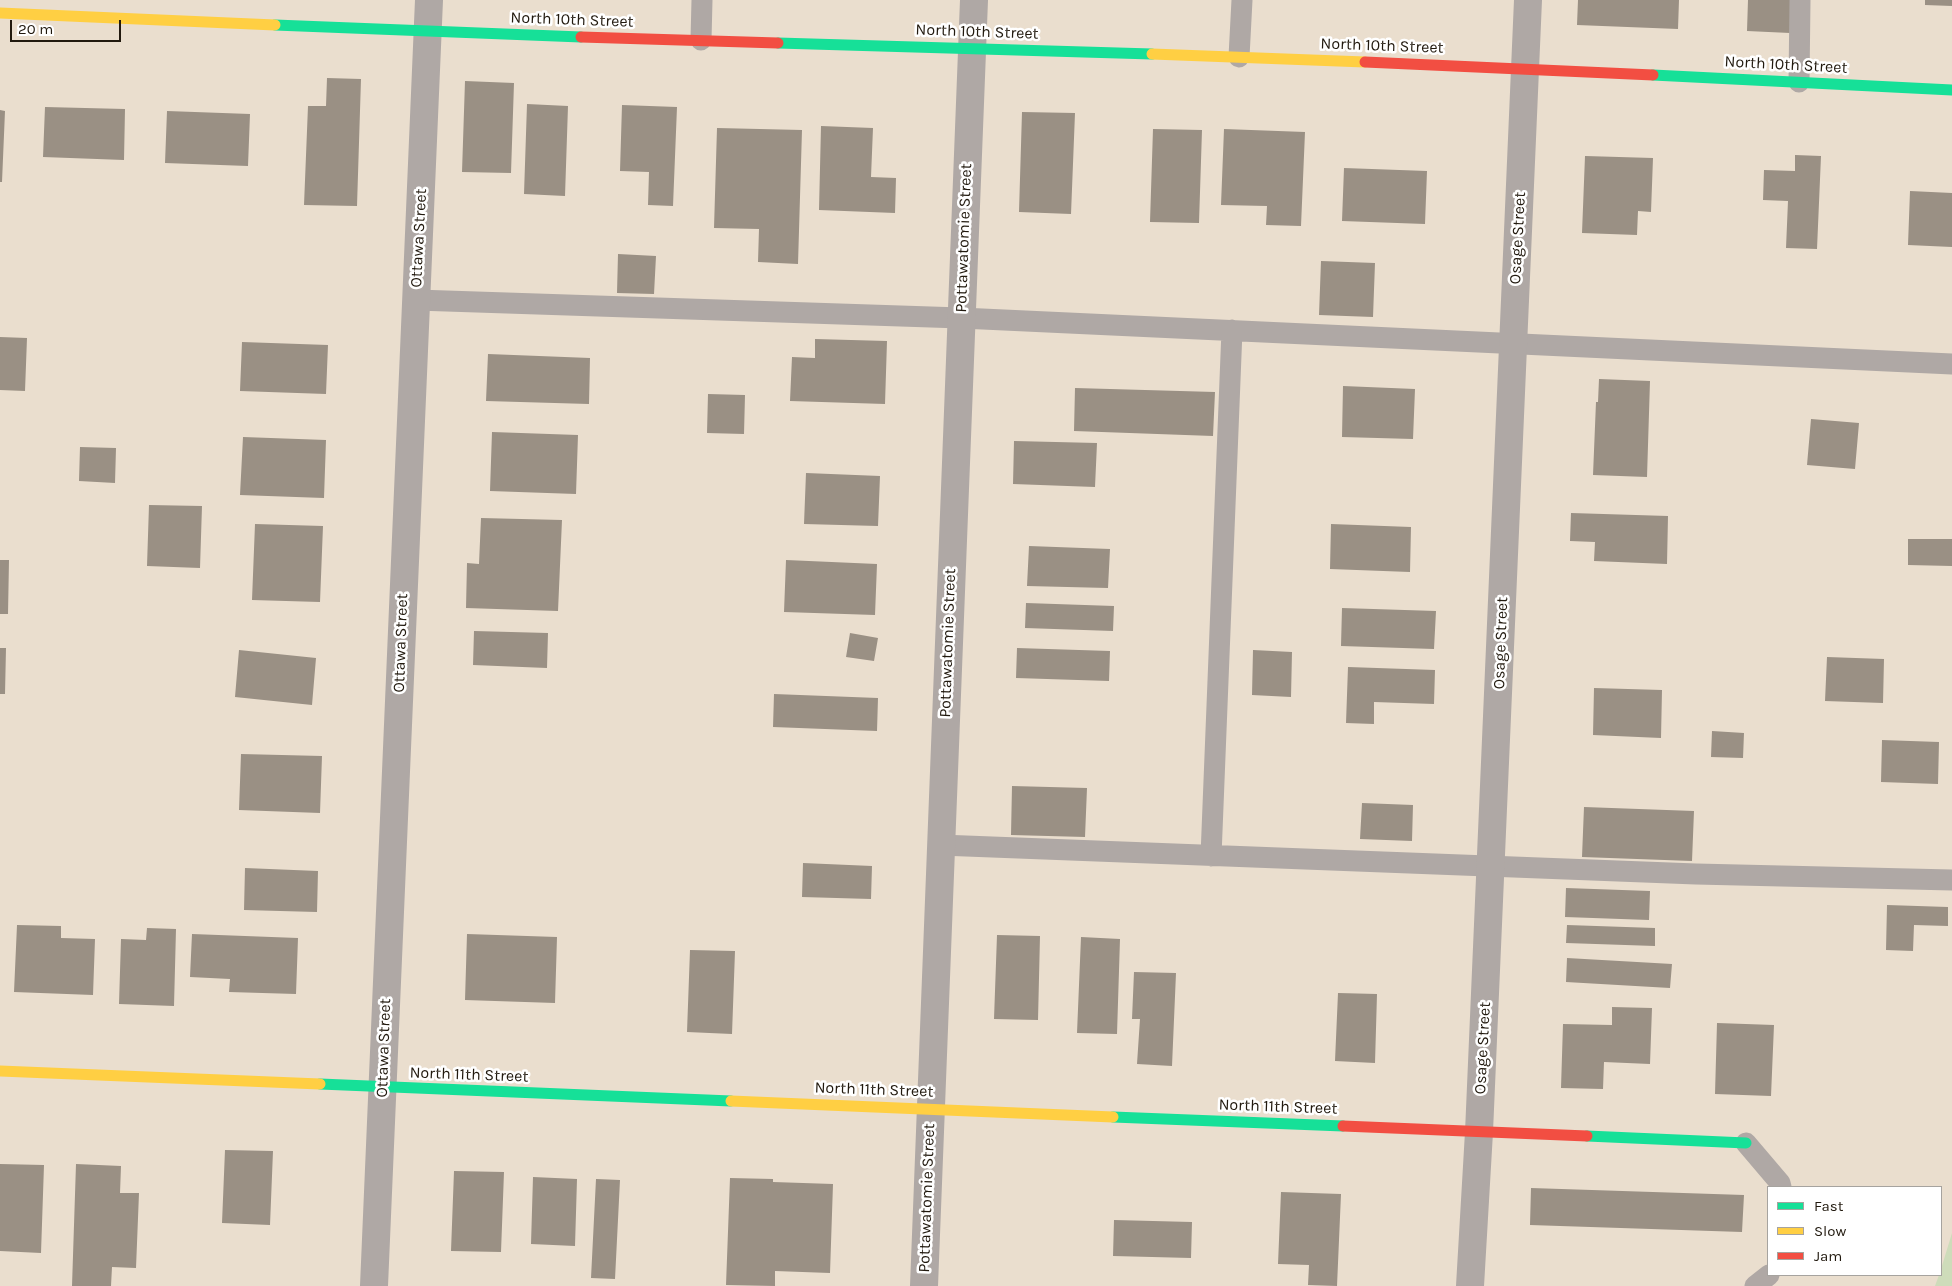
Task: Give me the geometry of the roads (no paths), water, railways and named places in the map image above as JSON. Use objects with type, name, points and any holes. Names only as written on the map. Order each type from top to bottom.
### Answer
[{"type":"street","name":"Ottawa Street","points":[[374,1286],[429,0]]},
{"type":"street","name":"Pottawatomie Street","points":[[924,1286],[974,0]]},
{"type":"street","name":"Osage Street","points":[[1470,1286],[1491,867],[1528,0]]},
{"type":"street","name":"North 10th Street","points":[[0,13],[428,32],[1239,57],[1952,90]]},
{"type":"street","name":"North 11th Street","points":[[0,1071],[1746,1143]]},
{"type":"lane","points":[[701,40],[702,0]]},
{"type":"lane","points":[[1239,57],[1242,0]]},
{"type":"lane","points":[[1798,82],[1800,0]]},
{"type":"lane","points":[[416,300],[961,318],[1952,364]]},
{"type":"lane","points":[[1211,856],[1232,330]]},
{"type":"lane","points":[[940,845],[1491,867],[1952,880]]},
{"type":"lane","points":[[1746,1143],[1781,1186]]},
{"type":"lane","points":[[1755,1286],[1768,1276]]}]
